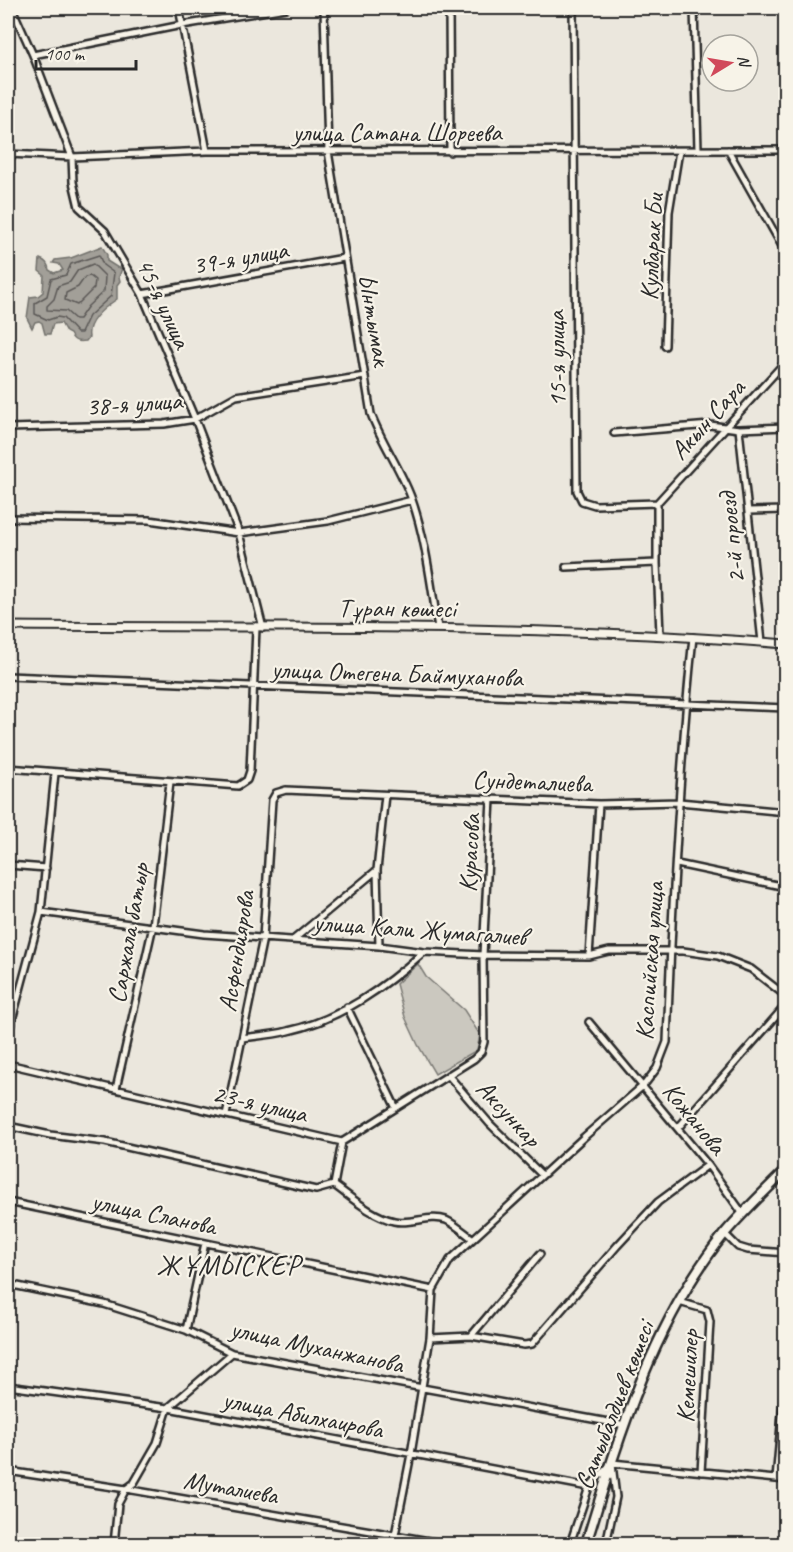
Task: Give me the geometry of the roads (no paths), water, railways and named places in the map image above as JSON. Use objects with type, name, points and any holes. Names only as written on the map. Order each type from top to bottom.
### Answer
[{"type":"main road","name":"Сатыбалдиев көшесі","points":[[586,1545],[641,1379],[679,1302],[725,1234],[786,1170]]},
{"type":"street","name":"45-я улица","points":[[12,8],[72,157],[73,182],[79,207],[105,231],[142,294],[195,419],[239,533],[259,628]]},
{"type":"street","points":[[179,8],[207,152]]},
{"type":"street","points":[[33,56],[182,25],[286,8]]},
{"type":"street","name":"Ынтымак","points":[[324,8],[328,150],[371,414],[379,435],[401,472],[412,500],[428,564],[438,628]]},
{"type":"street","points":[[449,8],[450,152]]},
{"type":"street","name":"15-я улица","points":[[573,8],[577,491],[582,501],[595,505],[657,503]]},
{"type":"street","points":[[694,8],[698,150]]},
{"type":"street","name":"улица Сатана Шореева","points":[[8,154],[72,157],[328,150],[450,152],[786,150]]},
{"type":"street","points":[[728,150],[783,243],[786,253]]},
{"type":"street","name":"Кулбарак Би","points":[[665,346],[669,212],[679,151]]},
{"type":"street","name":"39-я улица","points":[[142,294],[344,258]]},
{"type":"street","name":"Акын Сара","points":[[657,503],[786,361]]},
{"type":"street","name":"38-я улица","points":[[8,428],[164,424],[195,419],[236,396],[365,376]]},
{"type":"street","points":[[614,433],[710,425],[739,429],[786,427]]},
{"type":"street","name":"2-й проезд","points":[[739,429],[762,642]]},
{"type":"street","points":[[8,518],[149,520],[239,533],[328,521],[412,500]]},
{"type":"street","points":[[657,503],[660,634]]},
{"type":"street","points":[[748,511],[786,510]]},
{"type":"street","points":[[566,567],[657,563]]},
{"type":"street","name":"Тұран көшесі","points":[[8,626],[438,628],[660,634],[786,644]]},
{"type":"street","points":[[8,768],[238,786],[247,780],[250,771],[259,628]]},
{"type":"street","name":"Каспийская улица","points":[[394,1535],[411,1454],[430,1338],[433,1290],[450,1260],[644,1085],[657,1068],[667,1042],[679,802],[693,637]]},
{"type":"street","name":"улица Отегена Баймуханова","points":[[8,676],[786,708]]},
{"type":"street","points":[[8,1035],[41,912],[55,773]]},
{"type":"street","name":"Саржала батыр","points":[[116,1089],[153,926],[170,782]]},
{"type":"street","name":"Сундеталиева","points":[[276,793],[286,790],[598,804],[679,802],[786,812]]},
{"type":"street","name":"Асфендиярова","points":[[226,1115],[263,938],[272,800],[276,793]]},
{"type":"street","points":[[379,946],[377,870],[385,795]]},
{"type":"street","name":"Курасова","points":[[448,1075],[474,1059],[481,1052],[484,1042],[483,955],[491,800]]},
{"type":"street","points":[[589,956],[598,804]]},
{"type":"street","points":[[676,864],[786,887]]},
{"type":"street","points":[[8,865],[46,868]]},
{"type":"street","points":[[293,940],[377,870]]},
{"type":"street","name":"улица Кали Жумагалиев","points":[[41,912],[204,934],[379,946],[424,952],[589,956],[609,951],[683,951],[718,956],[751,969],[786,996]]},
{"type":"street","points":[[242,1038],[289,1031],[327,1018],[381,988],[424,952]]},
{"type":"street","points":[[678,1128],[786,1005]]},
{"type":"street","points":[[347,1007],[396,1108]]},
{"type":"street","name":"Кожанова","points":[[589,1022],[708,1164],[743,1214]]},
{"type":"street","name":"23-я улица","points":[[8,1064],[342,1142]]},
{"type":"street","points":[[334,1185],[342,1142],[448,1075]]},
{"type":"street","name":"Аксункар","points":[[448,1075],[490,1124],[542,1175]]},
{"type":"street","points":[[8,1126],[50,1135],[105,1142],[316,1190],[334,1185]]},
{"type":"street","points":[[430,1338],[471,1336],[524,1346],[532,1344],[658,1202],[708,1164]]},
{"type":"street","points":[[334,1185],[365,1208],[393,1221],[409,1223],[432,1219],[444,1220],[472,1239]]},
{"type":"street","name":"улица Сланова","points":[[8,1202],[433,1290]]},
{"type":"street","points":[[725,1234],[738,1247],[786,1253]]},
{"type":"street","points":[[186,1330],[205,1243]]},
{"type":"street","points":[[471,1336],[540,1254]]},
{"type":"street","name":"улица Муханжанова","points":[[8,1284],[104,1305],[186,1330],[232,1353],[625,1425]]},
{"type":"street","name":"Кемешилер","points":[[679,1302],[707,1310],[710,1322],[701,1472]]},
{"type":"street","points":[[114,1545],[118,1504],[126,1489],[134,1483],[157,1443],[168,1408],[232,1353]]},
{"type":"street","points":[[776,1479],[786,1371]]},
{"type":"street","name":"улица Абилхаирова","points":[[8,1386],[168,1408],[589,1487]]},
{"type":"street","points":[[612,1463],[786,1480]]},
{"type":"street","points":[[570,1545],[589,1487],[612,1463]]},
{"type":"street","points":[[612,1463],[616,1497],[606,1544],[630,1545]]},
{"type":"street","name":"Муталиева","points":[[8,1471],[126,1489],[447,1545]]},
{"type":"water","points":[[102,246],[107,255],[107,261],[122,268],[117,285],[117,299],[93,320],[86,341],[75,340],[66,332],[61,323],[53,324],[50,334],[45,334],[42,323],[39,321],[35,322],[32,328],[27,318],[30,297],[38,296],[43,292],[44,275],[39,271],[40,259],[54,273],[63,270],[59,264],[53,263],[55,260],[71,258]]},
{"type":"district","name":"ЖҰМЫСКЕР","points":[[229,1265]]}]
